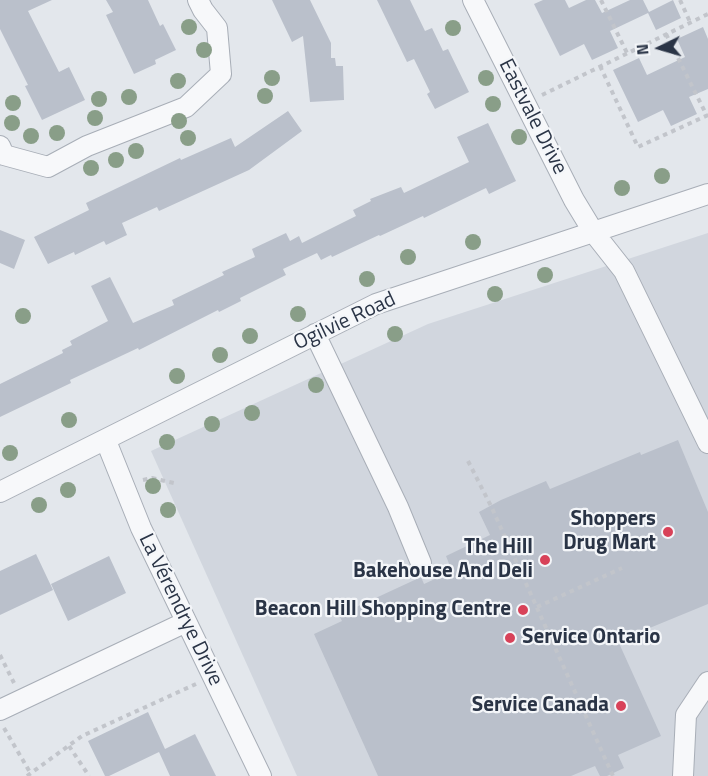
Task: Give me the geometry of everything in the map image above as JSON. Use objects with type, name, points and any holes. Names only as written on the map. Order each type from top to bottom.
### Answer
[{"type":"street","points":[[0,146],[4,155],[48,167],[87,146],[186,107],[220,74],[217,28],[198,0]]},
{"type":"street","name":"Eastvale Drive","points":[[473,0],[574,200],[594,233],[624,271],[708,443]]},
{"type":"street","name":"Ogilvie Road","points":[[0,492],[376,304],[708,194]]},
{"type":"street","points":[[315,334],[398,507],[421,563]]},
{"type":"street","name":"La Vérendrye Drive","points":[[106,441],[141,528],[261,776]]},
{"type":"street","points":[[0,710],[186,622]]},
{"type":"street","points":[[683,776],[686,715],[708,682]]},
{"type":"path","points":[[601,0],[627,53]]},
{"type":"path","points":[[680,0],[690,22]]},
{"type":"path","points":[[525,103],[708,14]]},
{"type":"path","points":[[600,66],[638,147],[707,116],[666,34]]},
{"type":"path","points":[[468,461],[613,776]]},
{"type":"path","points":[[140,480],[152,478],[174,483]]},
{"type":"path","points":[[537,607],[622,568]]},
{"type":"path","points":[[0,655],[22,699]]},
{"type":"path","points":[[0,721],[29,775],[82,735],[213,677]]},
{"type":"path","points":[[69,746],[89,776]]},
{"type":"shaded area","name":"Beacon Hill Shopping Centre","points":[[708,233],[708,776],[297,776],[151,451],[428,324]]},
{"type":"building","points":[[0,0],[52,0],[28,11],[59,72],[69,67],[85,100],[42,120],[25,86],[28,85],[0,29]]},
{"type":"building","points":[[106,0],[148,0],[160,26],[163,24],[176,50],[155,60],[156,64],[134,74],[106,15],[113,12]]},
{"type":"building","points":[[272,0],[310,0],[331,43],[331,58],[335,58],[336,66],[343,66],[344,100],[310,102],[303,36],[292,42]]},
{"type":"building","points":[[377,0],[410,0],[425,31],[432,28],[443,51],[448,49],[469,92],[435,109],[427,94],[430,92],[414,59],[407,62]]},
{"type":"building","points":[[543,0],[565,0],[569,8],[586,0],[595,0],[602,13],[630,0],[643,0],[649,12],[673,0],[681,18],[656,30],[648,13],[610,31],[618,48],[592,60],[584,44],[560,56],[534,4]]},
{"type":"building","points":[[703,27],[708,39],[708,89],[689,97],[697,114],[671,126],[663,110],[638,122],[613,70],[639,58],[647,75],[685,57],[677,39]]},
{"type":"building","points":[[288,111],[302,131],[249,170],[159,211],[157,207],[122,223],[127,235],[106,245],[104,241],[75,255],[74,252],[48,264],[34,237],[89,210],[86,203],[180,158],[181,160],[231,138],[235,147]]},
{"type":"building","points":[[488,123],[516,181],[489,194],[486,188],[424,218],[423,216],[332,257],[331,255],[321,260],[317,253],[283,269],[286,275],[240,298],[241,301],[70,380],[71,383],[0,417],[0,384],[63,353],[62,350],[72,345],[70,341],[108,321],[91,286],[110,277],[133,323],[174,305],[172,300],[224,275],[222,272],[255,257],[252,249],[286,233],[290,241],[299,236],[302,243],[356,216],[353,210],[371,201],[370,199],[401,187],[404,193],[469,162],[457,137]]},
{"type":"building","points":[[0,230],[25,240],[14,269],[0,263]]},
{"type":"building","name":"Beacon Hill Shopping Centre","points":[[678,440],[708,512],[708,604],[618,641],[661,736],[618,755],[624,768],[607,776],[600,776],[595,766],[571,776],[378,776],[314,634],[342,621],[339,615],[421,577],[424,584],[452,571],[446,556],[490,535],[479,512],[501,500],[546,481],[550,489],[640,452],[641,455]]},
{"type":"building","points":[[36,554],[53,590],[0,615],[0,571]]},
{"type":"building","points":[[109,556],[126,593],[68,621],[51,584]]},
{"type":"building","points":[[148,712],[165,749],[195,734],[216,776],[170,776],[159,752],[105,776],[88,741]]},
{"type":"place","name":"Shoppers Drug Mart","points":[[668,532]]},
{"type":"place","name":"The Hill Bakehouse And Deli","points":[[545,560]]},
{"type":"place","name":"Beacon Hill Shopping Centre","points":[[523,610]]},
{"type":"place","name":"Service Ontario","points":[[510,638]]},
{"type":"place","name":"Service Canada","points":[[621,706]]}]
